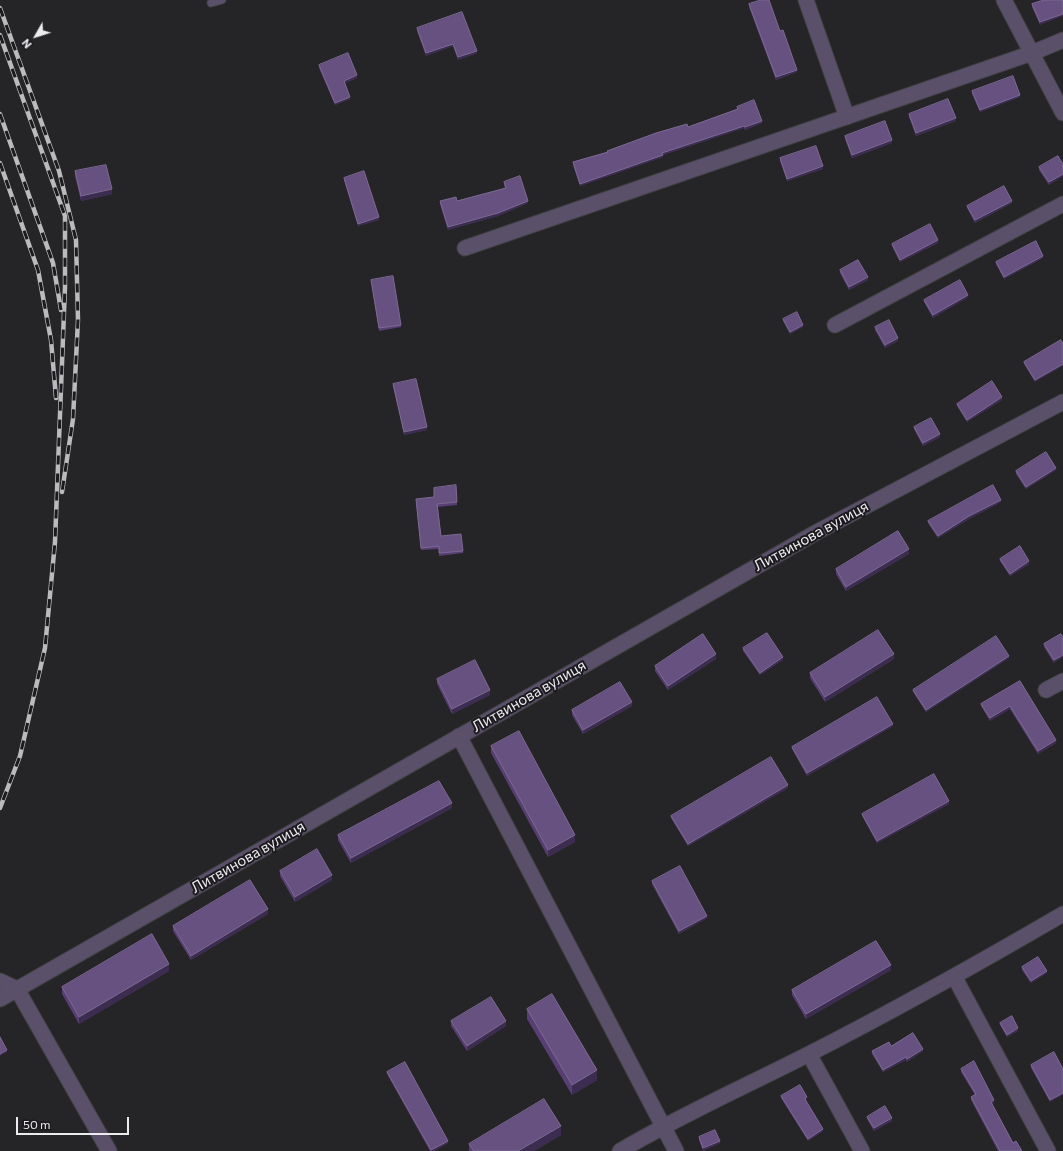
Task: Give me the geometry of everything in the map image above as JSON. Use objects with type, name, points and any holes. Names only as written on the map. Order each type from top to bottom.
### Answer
[{"type":"street","points":[[806,0],[847,117]]},
{"type":"street","points":[[1004,0],[1063,113]]},
{"type":"street","points":[[465,248],[1032,53],[1063,40]]},
{"type":"street","points":[[835,325],[1063,204]]},
{"type":"street","name":"Литвинова вулиця","points":[[0,999],[817,532],[1063,402]]},
{"type":"street","points":[[1046,690],[1063,681]]},
{"type":"street","points":[[459,736],[676,1151]]},
{"type":"street","points":[[620,1151],[662,1126],[809,1054],[955,978],[1063,914]]},
{"type":"street","points":[[955,978],[1048,1151]]},
{"type":"street","points":[[0,981],[17,989],[109,1151]]},
{"type":"street","points":[[809,1054],[862,1151]]},
{"type":"lane","points":[[211,3],[222,0]]},
{"type":"building","points":[[761,0],[769,0],[780,31],[783,30],[797,70],[776,77],[749,4]]},
{"type":"building","points":[[1044,0],[1063,0],[1063,14],[1040,22],[1032,4]]},
{"type":"building","points":[[462,12],[477,51],[458,57],[453,44],[426,53],[417,28]]},
{"type":"building","points":[[348,53],[357,75],[344,81],[350,97],[335,103],[319,65]]},
{"type":"building","points":[[1013,76],[1020,95],[980,110],[972,91]]},
{"type":"building","points":[[948,99],[956,118],[916,133],[909,114]]},
{"type":"building","points":[[754,100],[762,121],[662,153],[663,155],[580,184],[573,162],[608,152],[607,151],[656,133],[687,124],[688,127],[738,109],[737,107]]},
{"type":"building","points":[[885,121],[892,140],[852,155],[845,136]]},
{"type":"building","points":[[816,146],[823,166],[787,179],[780,158]]},
{"type":"building","points":[[1058,156],[1063,164],[1063,174],[1049,182],[1039,167]]},
{"type":"building","points":[[106,165],[112,189],[81,196],[75,171]]},
{"type":"building","points":[[364,171],[379,217],[358,224],[344,178]]},
{"type":"building","points":[[520,176],[528,201],[498,213],[448,227],[440,201],[456,197],[457,201],[506,188],[504,182]]},
{"type":"building","points":[[1004,186],[1012,201],[975,220],[967,206]]},
{"type":"building","points":[[930,224],[938,240],[900,260],[892,244]]},
{"type":"building","points":[[1036,241],[1043,256],[1004,277],[996,262]]},
{"type":"building","points":[[858,260],[868,277],[849,287],[840,270]]},
{"type":"building","points":[[393,276],[401,325],[379,328],[371,280]]},
{"type":"building","points":[[960,280],[968,295],[933,315],[924,300]]},
{"type":"building","points":[[797,312],[803,325],[790,332],[783,319]]},
{"type":"building","points":[[889,320],[898,338],[885,345],[875,327]]},
{"type":"building","points":[[1061,340],[1063,344],[1063,364],[1035,380],[1024,362]]},
{"type":"building","points":[[416,379],[427,427],[404,432],[393,384]]},
{"type":"building","points":[[992,381],[1002,397],[967,420],[957,404]]},
{"type":"building","points":[[931,418],[940,434],[923,443],[914,427]]},
{"type":"building","points":[[1046,452],[1056,468],[1026,487],[1016,471]]},
{"type":"building","points":[[456,485],[457,502],[437,504],[441,536],[461,534],[463,551],[439,553],[439,546],[421,548],[416,499],[434,497],[434,488]]},
{"type":"building","points":[[993,485],[1001,500],[969,516],[938,536],[928,521]]},
{"type":"building","points":[[898,531],[909,549],[846,587],[836,569]]},
{"type":"building","points":[[1020,546],[1029,561],[1010,574],[1000,559]]},
{"type":"building","points":[[878,630],[894,654],[825,697],[810,673]]},
{"type":"building","points":[[767,633],[783,657],[760,673],[743,648]]},
{"type":"building","points":[[703,634],[716,654],[668,686],[655,666]]},
{"type":"building","points":[[1061,634],[1063,638],[1063,655],[1054,660],[1044,644]]},
{"type":"building","points":[[996,636],[1009,656],[926,710],[913,690]]},
{"type":"building","points":[[475,660],[490,690],[452,709],[437,679]]},
{"type":"building","points":[[1020,681],[1056,740],[1038,751],[1010,706],[990,718],[981,704]]},
{"type":"building","points":[[620,682],[632,702],[583,730],[572,710]]},
{"type":"building","points":[[877,697],[893,724],[807,773],[792,747]]},
{"type":"building","points":[[519,731],[575,835],[548,850],[491,746]]},
{"type":"building","points":[[771,757],[788,785],[688,844],[671,816]]},
{"type":"building","points":[[934,774],[949,801],[877,841],[862,814]]},
{"type":"building","points":[[439,781],[452,803],[351,858],[338,835]]},
{"type":"building","points":[[317,849],[332,875],[295,897],[280,871]]},
{"type":"building","points":[[680,866],[707,916],[679,931],[652,881]]},
{"type":"building","points":[[250,880],[268,909],[191,956],[173,926]]},
{"type":"building","points":[[152,934],[169,964],[79,1017],[62,987]]},
{"type":"building","points":[[876,941],[891,965],[806,1014],[792,990]]},
{"type":"building","points":[[1038,957],[1047,971],[1031,981],[1022,967]]},
{"type":"building","points":[[552,994],[597,1070],[572,1085],[527,1009]]},
{"type":"building","points":[[491,997],[506,1021],[467,1046],[451,1021]]},
{"type":"building","points":[[1012,1016],[1018,1028],[1007,1035],[1000,1023]]},
{"type":"building","points":[[913,1033],[923,1049],[907,1059],[906,1057],[883,1070],[872,1051],[889,1042],[891,1046]]},
{"type":"building","points":[[0,1037],[7,1050],[0,1054]]},
{"type":"building","points":[[1054,1052],[1063,1069],[1063,1093],[1050,1100],[1031,1065]]},
{"type":"building","points":[[974,1061],[994,1100],[991,1102],[1013,1143],[1016,1141],[1022,1151],[1000,1151],[971,1097],[976,1094],[961,1069]]},
{"type":"building","points":[[405,1062],[448,1141],[431,1150],[387,1072]]},
{"type":"building","points":[[800,1085],[807,1097],[805,1099],[823,1129],[808,1139],[781,1096]]},
{"type":"building","points":[[544,1099],[561,1126],[518,1151],[474,1151],[469,1144]]},
{"type":"building","points":[[885,1106],[892,1118],[874,1128],[867,1117]]},
{"type":"building","points":[[715,1130],[720,1141],[703,1148],[699,1137]]},
{"type":"railway","points":[[0,8],[59,171],[76,240],[78,320],[73,419],[62,492]]},
{"type":"railway","points":[[0,35],[65,216],[65,287],[55,542],[45,648],[20,756],[0,808]]},
{"type":"railway","points":[[0,114],[53,263],[61,310]]},
{"type":"railway","points":[[0,163],[38,270],[51,340],[56,398]]}]
